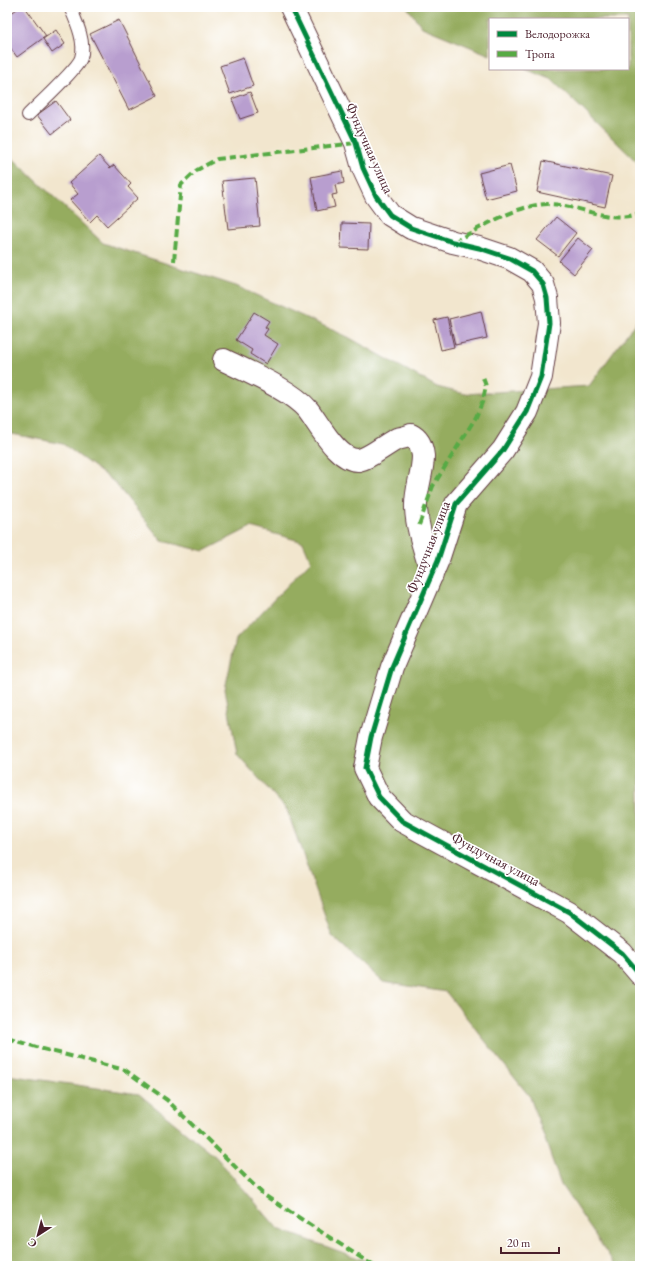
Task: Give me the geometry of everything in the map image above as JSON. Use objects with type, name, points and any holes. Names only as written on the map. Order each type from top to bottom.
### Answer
[{"type":"street","name":"Фундучная улица","points":[[291,7],[356,143],[363,168],[376,196],[390,215],[418,230],[509,258],[532,271],[543,284],[547,298],[549,323],[541,377],[527,412],[503,450],[456,504],[432,575],[392,667],[371,737],[365,768],[379,797],[402,821],[569,912],[622,953],[640,974]]},
{"type":"street","name":"Фундучная улица","points":[[224,360],[281,390],[300,404],[306,409],[334,447],[344,456],[360,460],[396,440],[412,435],[420,442],[423,456],[416,508],[420,535],[432,575]]},
{"type":"lane","points":[[28,115],[67,75],[81,58],[81,34],[70,7]]},
{"type":"green space","points":[[407,7],[640,7],[640,165],[551,79],[528,70],[629,70],[629,18],[489,18],[489,55],[422,27]]},
{"type":"green space","points":[[7,153],[103,243],[236,286],[348,337],[437,387],[465,394],[589,386],[640,316],[640,1266],[616,1266],[561,1185],[530,1097],[446,992],[383,982],[332,936],[287,810],[237,754],[225,689],[236,639],[311,561],[303,542],[251,527],[204,551],[162,541],[114,482],[63,444],[7,433]]},
{"type":"green space","points":[[7,1075],[139,1094],[216,1157],[278,1229],[380,1266],[7,1266]]},
{"type":"building","points":[[20,7],[25,7],[46,36],[17,57],[7,43],[7,16]]},
{"type":"building","points":[[119,20],[157,96],[129,110],[90,34]]},
{"type":"building","points":[[56,30],[65,44],[52,53],[43,39]]},
{"type":"building","points":[[243,58],[253,86],[230,94],[220,66]]},
{"type":"building","points":[[250,92],[258,113],[240,119],[232,99]]},
{"type":"building","points":[[56,101],[70,120],[52,134],[37,115]]},
{"type":"building","points":[[99,156],[110,168],[114,165],[131,184],[128,187],[138,198],[107,226],[97,215],[90,222],[70,200],[78,194],[69,183]]},
{"type":"building","points":[[543,161],[612,176],[605,207],[537,192]]},
{"type":"building","points":[[510,165],[517,191],[486,199],[479,173]]},
{"type":"building","points":[[342,171],[344,183],[335,185],[337,194],[332,195],[335,207],[317,211],[311,177]]},
{"type":"building","points":[[255,178],[260,226],[228,229],[222,181]]},
{"type":"building","points":[[556,217],[576,233],[558,256],[537,240]]},
{"type":"building","points":[[342,223],[369,224],[368,249],[341,248]]},
{"type":"building","points":[[578,238],[593,250],[574,274],[559,261]]},
{"type":"building","points":[[481,311],[487,338],[455,345],[449,319]]},
{"type":"building","points":[[254,312],[269,321],[265,327],[268,329],[264,335],[278,344],[266,364],[250,354],[252,350],[236,340]]},
{"type":"building","points":[[447,317],[454,347],[441,350],[434,320]]},
{"type":"marked path","points":[[174,261],[181,185],[197,170],[217,159],[356,143]]},
{"type":"marked path","points":[[453,242],[505,215],[526,207],[537,205],[550,204],[563,206],[601,215],[627,216],[640,213]]},
{"type":"marked path","points":[[419,525],[433,486],[476,417],[483,400],[486,386],[482,375]]},
{"type":"marked path","points":[[7,1038],[125,1070],[167,1100],[264,1195],[374,1266]]},
{"type":"cycle path","points":[[291,7],[356,143],[363,168],[376,196],[390,215],[411,228],[509,258],[532,271],[543,284],[547,298],[549,323],[541,377],[527,412],[503,450],[456,504],[438,560],[392,667],[371,737],[365,768],[379,797],[402,821],[569,912],[622,953],[640,974]]}]
